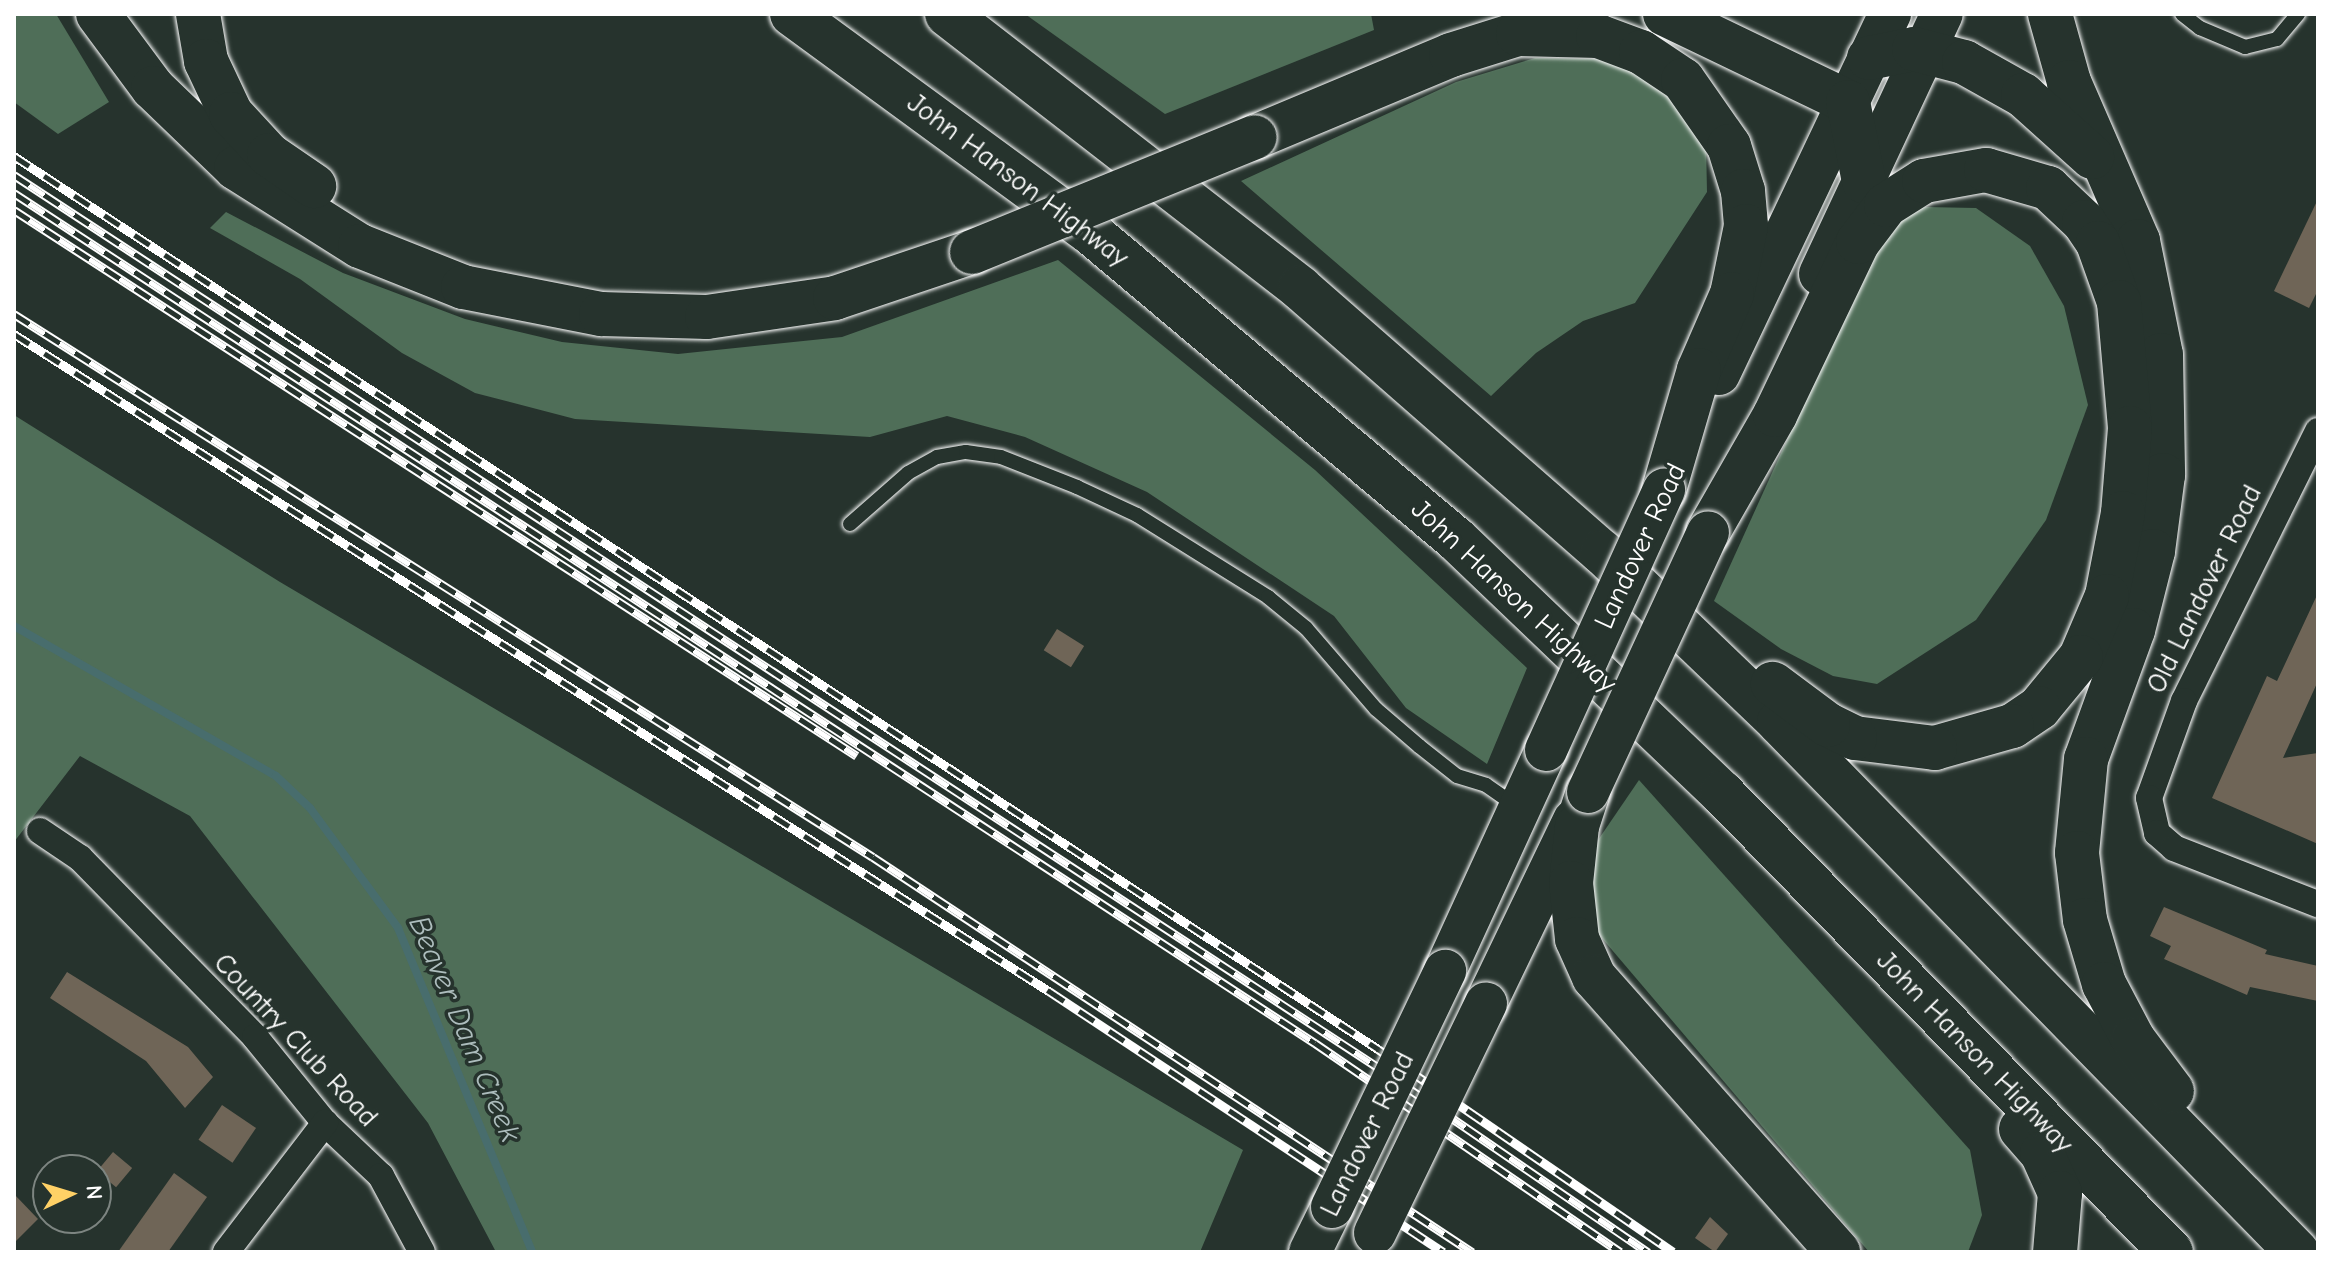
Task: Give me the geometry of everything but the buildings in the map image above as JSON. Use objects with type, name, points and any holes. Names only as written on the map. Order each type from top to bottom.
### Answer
[{"type":"highway","points":[[98,14],[153,88],[236,168],[360,246],[463,287],[589,313],[707,317],[835,298],[961,242],[1241,128],[1490,14]]},
{"type":"highway","points":[[198,14],[206,61],[217,89],[247,134],[269,155],[372,219],[492,265],[601,284],[720,287],[961,242]]},
{"type":"highway","name":"John Hanson Highway","points":[[792,14],[1090,232],[1246,358],[1520,597],[1722,793],[2171,1252]]},
{"type":"highway","points":[[947,14],[1188,196],[1333,315],[1602,552],[1779,722],[2297,1252]]},
{"type":"highway","points":[[1665,14],[1848,102],[1864,181]]},
{"type":"highway","points":[[2050,14],[2069,82],[2138,241],[2156,316],[2165,432],[2159,512],[2143,593],[2093,732],[2080,789],[2077,853],[2085,920],[2104,984],[2148,1062],[2246,1169],[2307,1252]]},
{"type":"highway","points":[[1869,58],[1934,32],[1964,62],[2023,95],[2086,150],[2111,181]]},
{"type":"highway","points":[[1241,128],[1518,34],[1598,36],[1641,52],[1683,80],[1729,146],[1743,191],[1746,226],[1732,294],[1699,370],[1664,490]]},
{"type":"highway","points":[[1602,552],[1711,625],[1802,708],[1855,738],[1935,748],[2012,726],[2047,700],[2081,657],[2107,596],[2123,513],[2130,428],[2125,343],[2109,269],[2084,222],[2048,188],[1986,170],[1924,181],[1886,205],[1858,242],[1775,415],[1708,532]]},
{"type":"highway","points":[[1588,792],[1577,826],[1571,883],[1577,939],[1594,977],[1630,1024],[1838,1252]]},
{"type":"highway","points":[[1722,793],[1820,923],[2042,1153],[2060,1193],[2055,1252]]},
{"type":"main road","name":"Landover Road","points":[[1310,1252],[1445,971],[1664,490],[1890,14]]},
{"type":"main road","name":"Landover Road","points":[[1370,1242],[1588,792],[1708,532],[1758,404],[1934,32]]},
{"type":"street","name":"Old Landover Road","points":[[2318,431],[2210,645],[2153,778],[2151,817],[2157,833],[2174,848],[2318,904]]},
{"type":"street","name":"Country Club Road","points":[[40,831],[80,858],[102,886],[255,1037],[325,1123],[381,1176],[422,1252]]},
{"type":"street","points":[[226,1252],[325,1123]]},
{"type":"lane","points":[[2182,14],[2200,28],[2245,47],[2277,39],[2298,14]]},
{"type":"lane","points":[[850,524],[908,473],[937,457],[966,452],[1001,457],[1077,487],[1137,515],[1268,597],[1306,628],[1376,709],[1419,746],[1457,776],[1486,785],[1519,808]]},
{"type":"green space","points":[[14,14],[56,14],[109,102],[58,134],[14,102]]},
{"type":"green space","points":[[1025,14],[1371,14],[1374,30],[1165,114]]},
{"type":"green space","points":[[1535,58],[1608,59],[1667,87],[1706,143],[1707,192],[1635,303],[1583,321],[1536,353],[1491,396],[1241,181],[1456,82]]},
{"type":"green space","points":[[1925,207],[1976,208],[2030,246],[2064,306],[2088,405],[2046,520],[1976,620],[1877,684],[1833,676],[1781,649],[1714,601],[1869,259],[1896,220]]},
{"type":"green space","points":[[226,212],[343,273],[465,319],[562,342],[678,354],[842,337],[1058,260],[1315,470],[1527,668],[1487,764],[1406,708],[1334,616],[1147,492],[1025,437],[947,416],[870,437],[575,419],[475,393],[402,353],[300,279],[210,228]]},
{"type":"green space","points":[[14,415],[280,582],[1243,1150],[1200,1252],[496,1252],[428,1123],[190,816],[80,756],[14,842]]},
{"type":"green space","points":[[1639,780],[1970,1150],[1982,1215],[1968,1252],[1869,1252],[1584,917],[1596,843]]},
{"type":"waterway","name":"Beaver Dam Creek","points":[[14,626],[276,776],[310,808],[398,928],[532,1252]]},
{"type":"railway","points":[[14,156],[1378,1049],[1673,1252]]},
{"type":"railway","points":[[14,175],[1376,1066],[1648,1252]]},
{"type":"railway","points":[[14,193],[1315,1043],[1620,1252]]},
{"type":"railway","points":[[14,210],[857,756]]},
{"type":"railway","points":[[14,314],[873,857],[1472,1252]]},
{"type":"railway","points":[[14,334],[1049,991],[1444,1252]]}]
